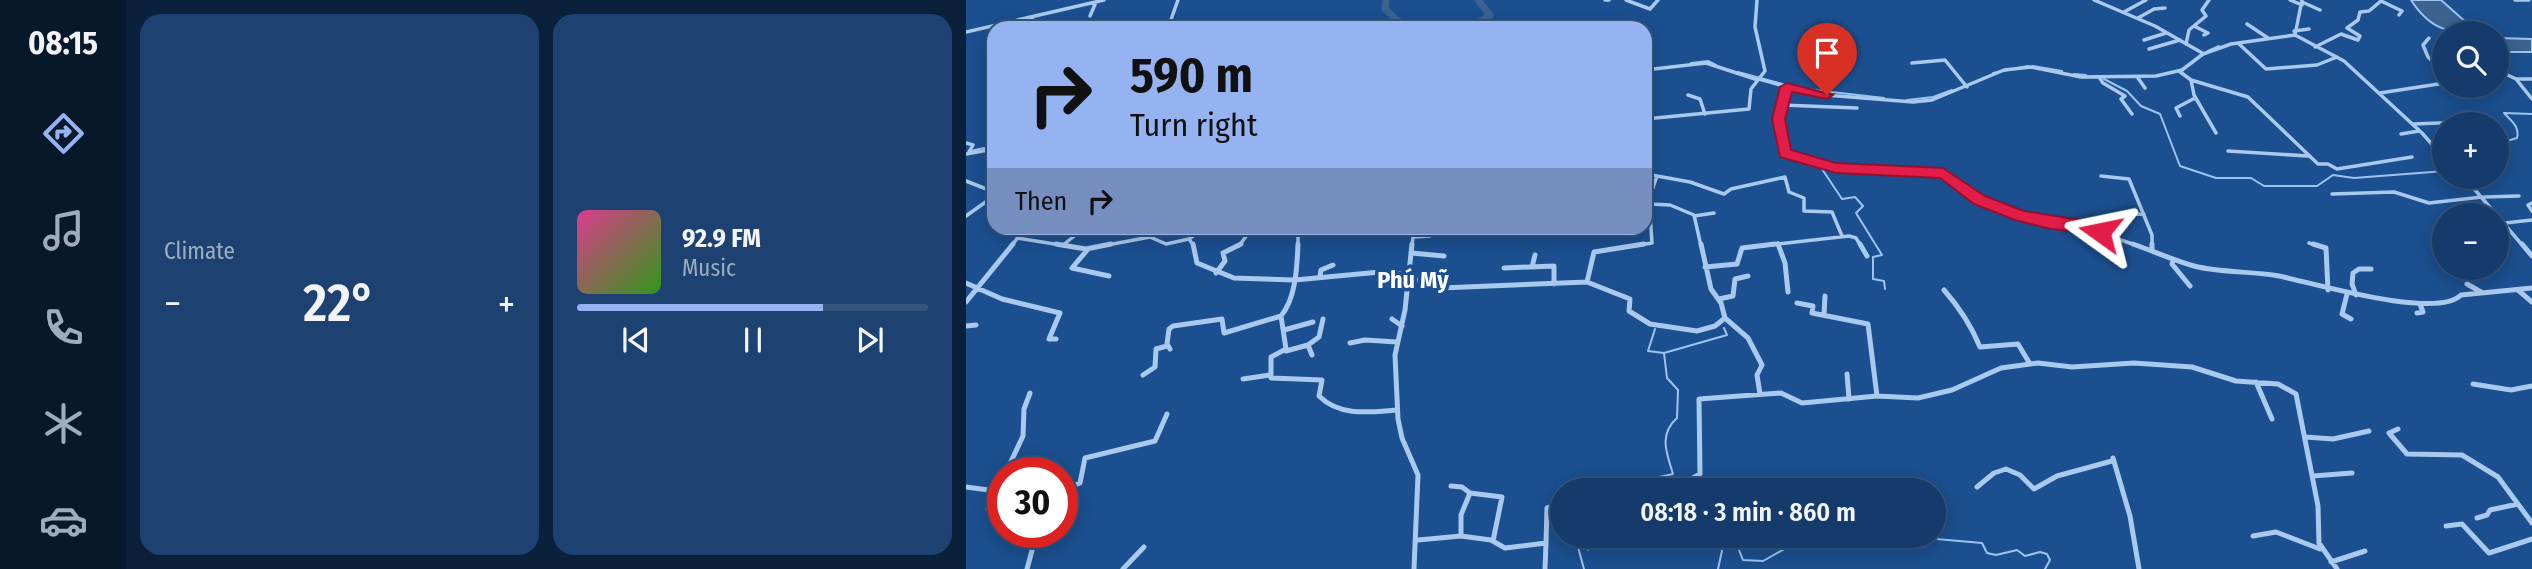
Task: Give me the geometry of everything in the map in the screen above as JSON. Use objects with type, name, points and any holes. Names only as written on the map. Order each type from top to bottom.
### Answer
[{"type":"street","points":[[1013,21],[1104,0]]},
{"type":"street","points":[[1170,21],[1178,0]]},
{"type":"street","points":[[1626,0],[1650,9],[1658,0]]},
{"type":"street","points":[[1652,118],[1748,110],[1751,106],[1751,89],[1765,71],[1757,47],[1754,13],[1757,0]]},
{"type":"street","points":[[2094,0],[2168,33],[2202,53]]},
{"type":"street","points":[[2123,13],[2146,0]]},
{"type":"street","points":[[2186,44],[2189,31],[2206,16],[2202,10],[2209,0]]},
{"type":"street","points":[[2290,0],[2320,10]]},
{"type":"street","points":[[2515,0],[2529,0]]},
{"type":"street","points":[[2315,47],[2341,34],[2358,40],[2360,36],[2347,27],[2358,20],[2360,12],[2370,11],[2382,1],[2402,11],[2399,15]]},
{"type":"street","points":[[1090,16],[1097,2]]},
{"type":"street","points":[[2294,33],[2302,2]]},
{"type":"street","points":[[2137,19],[2154,9],[2165,8]]},
{"type":"street","points":[[1031,21],[1034,16]]},
{"type":"street","points":[[2247,24],[2269,39]]},
{"type":"street","points":[[2194,26],[2208,33],[2204,35]]},
{"type":"street","points":[[966,32],[987,27]]},
{"type":"street","points":[[1652,69],[1706,63],[1815,94],[1913,102],[1932,100],[2003,70],[2025,68],[2079,77],[2137,77],[2179,71],[2202,53],[2309,29]]},
{"type":"street","points":[[2144,40],[2168,33]]},
{"type":"street","points":[[2294,33],[2315,47],[2338,57],[2380,93],[2432,144]]},
{"type":"street","points":[[2429,38],[2423,44],[2427,57],[2432,61]]},
{"type":"street","points":[[2149,49],[2180,40]]},
{"type":"street","points":[[2238,43],[2265,68],[2317,65],[2338,57]]},
{"type":"street","points":[[1912,63],[1945,60],[1965,86]]},
{"type":"street","points":[[2179,71],[2207,88],[2237,90],[2248,97],[2318,164],[2328,164],[2337,169],[2412,157]]},
{"type":"street","points":[[2509,76],[2516,79],[2532,79]]},
{"type":"street","points":[[2099,77],[2103,83],[2125,96],[2121,99],[2132,114]]},
{"type":"street","points":[[2137,77],[2145,88]]},
{"type":"street","points":[[2516,79],[2532,99]]},
{"type":"street","points":[[2191,80],[2195,98],[2216,133]]},
{"type":"street","points":[[2380,93],[2432,85]]},
{"type":"street","points":[[1787,87],[1779,119],[1785,153],[1836,168],[1943,173],[1979,200],[2021,216],[2097,228],[2104,234],[2195,266],[2278,276],[2347,294],[2420,303],[2455,301],[2459,295],[2532,288]]},
{"type":"street","points":[[1688,95],[1700,99],[1704,114]]},
{"type":"street","points":[[1846,107],[1848,97]]},
{"type":"street","points":[[2180,116],[2176,107],[2195,98]]},
{"type":"street","points":[[1782,105],[1857,108]]},
{"type":"street","points":[[2412,124],[2432,123]]},
{"type":"street","points":[[2401,134],[2420,131]]},
{"type":"street","points":[[966,143],[973,145],[968,152]]},
{"type":"street","points":[[968,152],[987,150]]},
{"type":"street","points":[[2228,151],[2308,156]]},
{"type":"street","points":[[1652,175],[1690,182],[1724,194],[1731,189],[1785,177],[1789,192],[1804,198],[1804,211],[1832,212],[1842,236]]},
{"type":"street","points":[[1652,194],[1657,176]]},
{"type":"street","points":[[2101,176],[2129,179],[2154,239],[2152,251]]},
{"type":"street","points":[[966,181],[987,191]]},
{"type":"street","points":[[2475,189],[2488,203]]},
{"type":"street","points":[[2332,194],[2394,192],[2429,203],[2519,196]]},
{"type":"street","points":[[966,216],[987,200]]},
{"type":"street","points":[[2532,203],[2529,205],[2532,211]]},
{"type":"street","points":[[1652,204],[1670,205],[1694,216],[1714,213]]},
{"type":"street","points":[[2114,215],[2144,214]]},
{"type":"street","points":[[1694,216],[1711,289],[1719,299],[1725,318],[1741,327],[1754,343],[1762,365],[1757,375],[1760,394]]},
{"type":"street","points":[[2509,221],[2532,220]]},
{"type":"street","points":[[2509,230],[2532,256]]},
{"type":"street","points":[[966,302],[1020,235]]},
{"type":"street","points":[[1062,246],[1076,235]]},
{"type":"street","points":[[1017,238],[1088,249],[1148,237],[1166,244],[1194,235]]},
{"type":"street","points":[[1216,273],[1225,261],[1223,253],[1241,246],[1247,235]]},
{"type":"street","points":[[1143,375],[1155,367],[1155,350],[1169,347],[1169,329],[1173,327],[1222,319],[1224,333],[1281,316],[1288,308],[1295,279],[1298,235]]},
{"type":"street","points":[[1587,282],[1594,252],[1651,243],[1651,235]]},
{"type":"street","points":[[1414,569],[1418,540],[1418,475],[1402,438],[1396,410],[1398,342],[1413,237],[1430,236]]},
{"type":"street","points":[[1705,267],[1737,264],[1742,248],[1842,236],[1856,238],[1867,256]]},
{"type":"street","points":[[1188,239],[1195,247],[1197,263],[1216,273],[1234,278],[1295,279],[1380,272],[1408,276],[1441,288],[1587,282],[1630,299],[1629,311],[1650,324],[1663,322],[1700,332],[1717,325],[1725,318]]},
{"type":"street","points":[[1778,243],[1785,263],[1788,292]]},
{"type":"street","points":[[2309,243],[2326,248],[2328,290]]},
{"type":"street","points":[[1088,249],[1072,268],[1109,276]]},
{"type":"street","points":[[1411,253],[1444,256]]},
{"type":"street","points":[[1532,267],[1535,255]]},
{"type":"street","points":[[2173,260],[2172,264],[2190,286]]},
{"type":"street","points":[[1320,276],[1323,269],[1333,265]]},
{"type":"street","points":[[1504,268],[1554,266],[1554,284]]},
{"type":"street","points":[[2356,295],[2353,273],[2359,268],[2371,269]]},
{"type":"street","points":[[1719,299],[1733,296],[1735,279],[1748,276]]},
{"type":"street","points":[[966,283],[976,289],[1060,313],[1049,340],[1056,339]]},
{"type":"street","points":[[2467,284],[2475,285],[2482,292]]},
{"type":"street","points":[[1944,290],[1954,301],[1956,309],[1970,322],[1980,347],[2018,344],[2031,364]]},
{"type":"street","points":[[2518,290],[2526,300],[2532,302]]},
{"type":"street","points":[[2347,294],[2342,312],[2351,319]]},
{"type":"street","points":[[1824,315],[1825,296]]},
{"type":"street","points":[[1797,303],[1813,306],[1812,313],[1868,324],[1877,396]]},
{"type":"street","points":[[2417,313],[2423,312],[2420,303]]},
{"type":"street","points":[[1281,316],[1285,351]]},
{"type":"street","points":[[1270,374],[1271,357],[1308,345],[1319,337],[1323,319]]},
{"type":"street","points":[[1392,319],[1402,326]]},
{"type":"street","points":[[1284,330],[1312,322]]},
{"type":"street","points":[[966,326],[976,325]]},
{"type":"street","points":[[1350,344],[1365,340],[1398,342]]},
{"type":"street","points":[[1308,345],[1312,355]]},
{"type":"street","points":[[1693,478],[1700,474],[1702,445],[1698,399],[1783,393],[1802,403],[1877,396],[1914,398],[1936,394],[2001,368],[2031,364],[2072,367],[2141,363],[2199,369],[2234,381],[2283,386],[2296,394],[2313,476],[2321,550]]},
{"type":"street","points":[[1270,374],[1274,378],[1322,380],[1319,394],[1331,408],[1360,413],[1396,410]]},
{"type":"street","points":[[1243,379],[1270,374]]},
{"type":"street","points":[[1847,374],[1849,399]]},
{"type":"street","points":[[2256,382],[2272,419]]},
{"type":"street","points":[[2473,383],[2511,390],[2532,386]]},
{"type":"street","points":[[1013,457],[1023,436],[1024,409],[1030,393]]},
{"type":"street","points":[[1078,484],[1085,458],[1154,441],[1167,414]]},
{"type":"street","points":[[2398,429],[2389,433],[2407,454],[2462,455],[2498,477],[2532,523]]},
{"type":"street","points":[[2305,437],[2333,439],[2369,431]]},
{"type":"street","points":[[1977,487],[1994,473],[2006,469],[2020,475],[2034,489],[2059,475],[2113,460],[2130,516],[2139,569]]},
{"type":"street","points":[[2313,476],[2353,473]]},
{"type":"street","points":[[1451,486],[1462,487],[1470,493],[1502,497],[1493,541]]},
{"type":"street","points":[[966,487],[987,489]]},
{"type":"street","points":[[1461,536],[1461,515],[1470,493]]},
{"type":"street","points":[[2477,519],[2487,515],[2490,510],[2518,504]]},
{"type":"street","points":[[1545,569],[1546,508],[1550,507]]},
{"type":"street","points":[[2446,526],[2462,524],[2489,553],[2532,539]]},
{"type":"street","points":[[2253,536],[2276,531],[2321,550],[2337,569]]},
{"type":"street","points":[[1418,540],[1461,536],[1493,541],[1505,548],[1546,543]]},
{"type":"street","points":[[1123,569],[1144,547]]},
{"type":"street","points":[[1027,569],[1033,548]]},
{"type":"street","points":[[2331,562],[2365,551]]},
{"type":"water","points":[[2411,0],[2441,0],[2465,21],[2432,23]]},
{"type":"water","points":[[2509,38],[2532,39],[2532,52],[2509,52]]},
{"type":"waterway","points":[[1386,0],[1385,9],[1398,21]]},
{"type":"waterway","points":[[1478,0],[1490,15],[1481,21]]},
{"type":"waterway","points":[[2208,51],[2219,46]]},
{"type":"waterway","points":[[1691,63],[1708,61],[1716,65]]},
{"type":"waterway","points":[[1993,73],[2028,66]]},
{"type":"waterway","points":[[2033,66],[2062,71]]},
{"type":"waterway","points":[[1738,72],[1797,88],[1884,98]]},
{"type":"waterway","points":[[2074,74],[2086,75]]},
{"type":"waterway","points":[[2104,79],[2127,91],[2141,106],[2160,114],[2180,166],[2216,178],[2251,178],[2264,186],[2317,186],[2333,175],[2354,178],[2432,172]]},
{"type":"waterway","points":[[1907,100],[1933,97],[1952,90]]},
{"type":"waterway","points":[[2509,113],[2532,114]]},
{"type":"waterway","points":[[2509,118],[2518,134],[2517,138],[2509,140]]},
{"type":"waterway","points":[[970,151],[987,147]]},
{"type":"waterway","points":[[1822,169],[1842,199],[1855,197],[1863,206],[1856,213],[1882,255],[1873,257],[1873,279],[1884,281],[1885,289]]},
{"type":"waterway","points":[[1664,353],[1727,335],[1724,328]]},
{"type":"waterway","points":[[1655,329],[1648,351],[1664,353]]},
{"type":"waterway","points":[[1655,478],[1673,474],[1666,438],[1671,424],[1677,418],[1678,390],[1667,378],[1664,353]]},
{"type":"waterway","points":[[1946,540],[1982,543],[1987,553],[1996,555],[2017,550],[2025,556],[2040,552],[2047,554],[2050,560],[2045,569]]},
{"type":"waterway","points":[[1578,548],[1584,569]]},
{"type":"waterway","points":[[1718,569],[1723,548]]},
{"type":"waterway","points":[[1738,548],[1743,560],[1763,561],[1786,548]]},
{"type":"district","name":"Phú Mỹ","points":[[1413,280]]},
{"type":"route","points":[[1827,95],[1787,87],[1779,119],[1783,152],[1836,168],[1926,170],[1943,173],[1979,200],[2021,216],[2051,223],[2097,228],[2100,232]]}]
